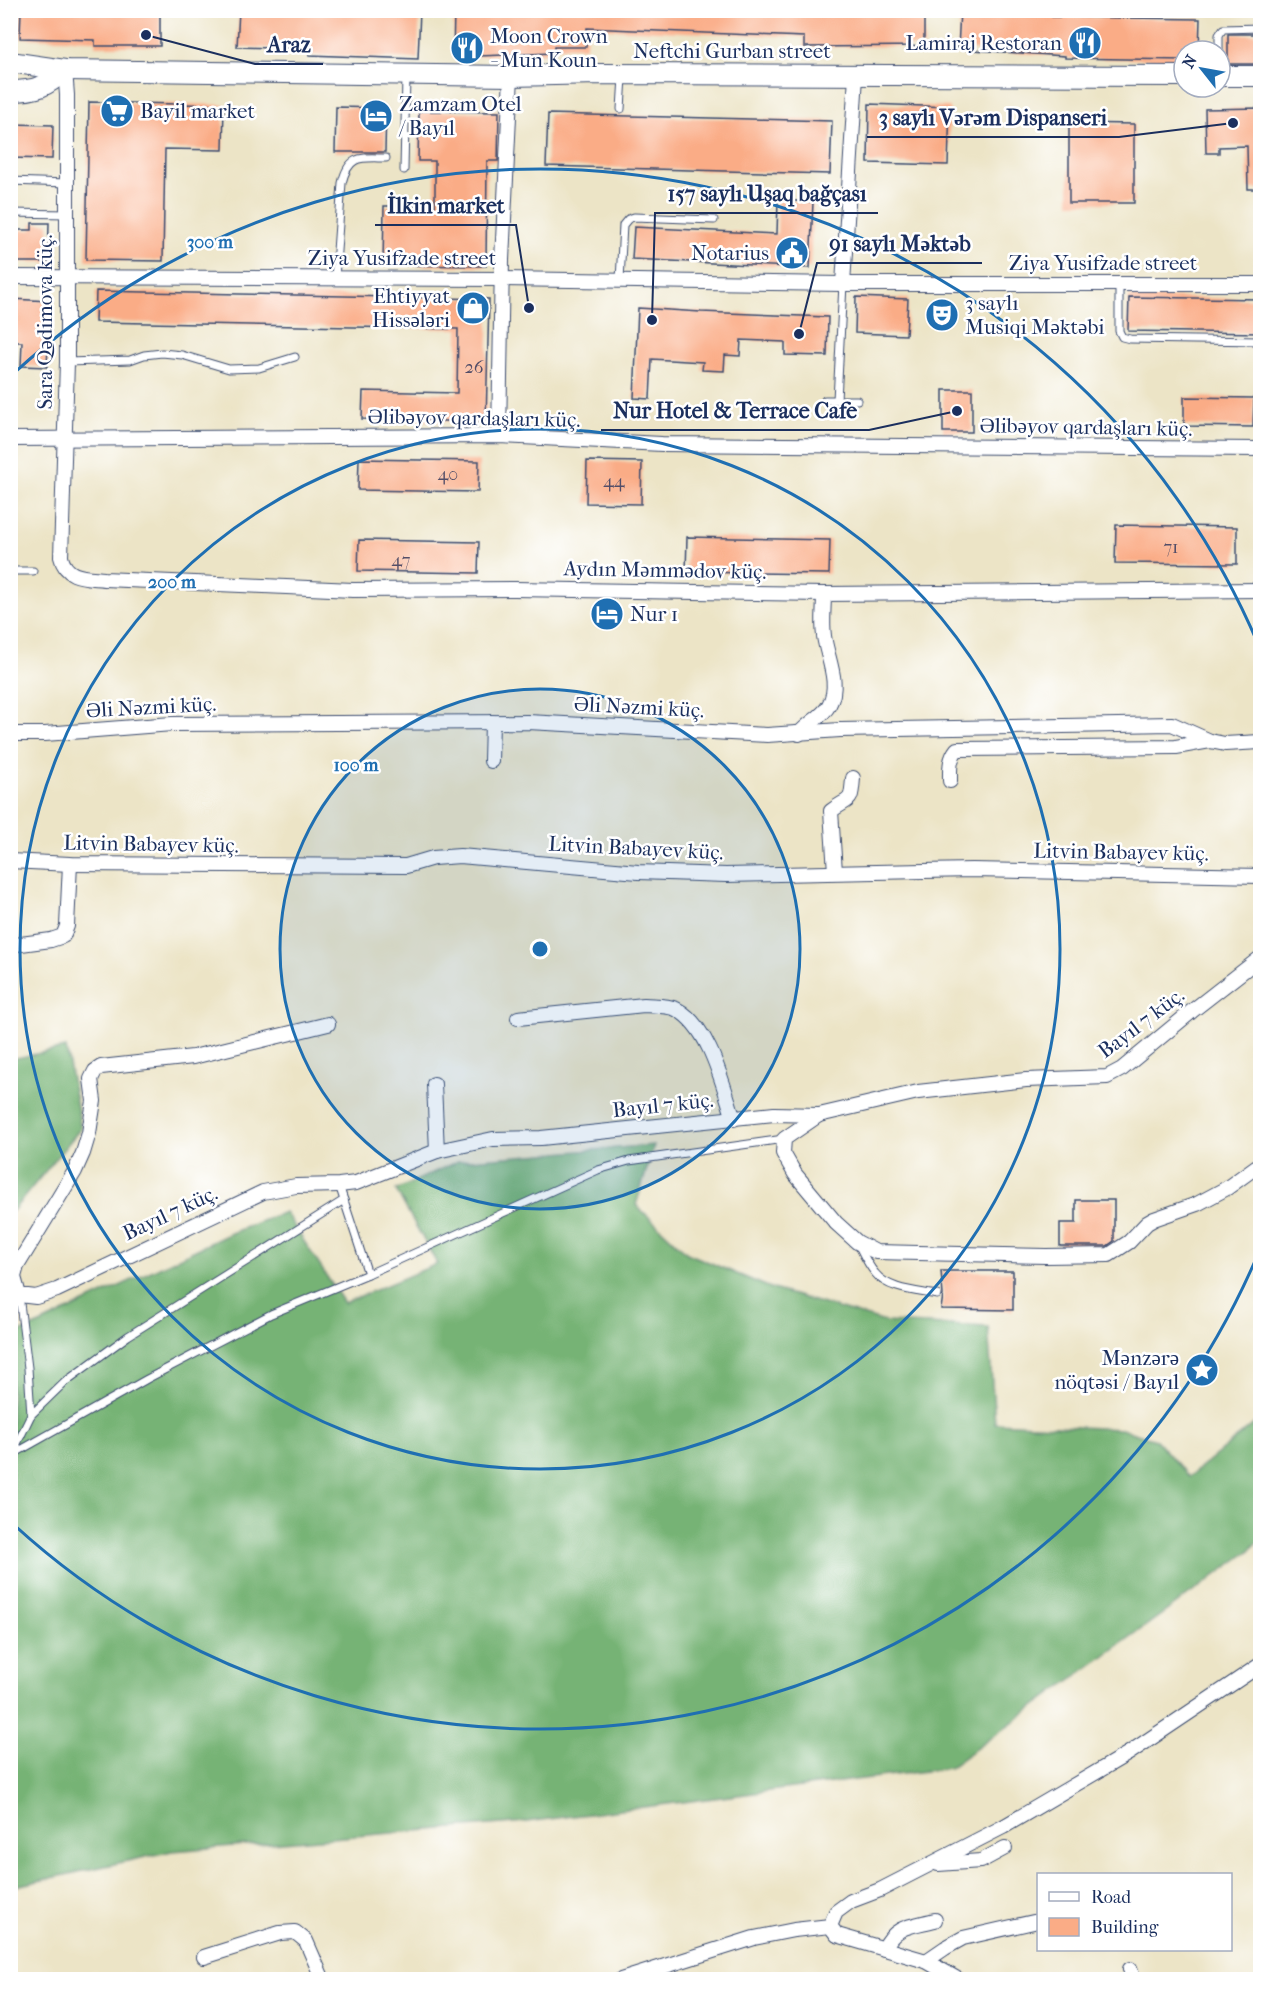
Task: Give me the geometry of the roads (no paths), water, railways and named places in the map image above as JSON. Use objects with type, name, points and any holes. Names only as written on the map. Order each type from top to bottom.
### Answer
[{"type":"street","name":"Neftchi Gurban street","points":[[10,62],[64,70],[406,75],[1172,76]]},
{"type":"street","points":[[10,91],[28,91],[42,87],[64,70]]},
{"type":"street","name":"Sara Qədimova küç.","points":[[64,70],[67,95],[68,183],[67,362],[61,557],[69,573]]},
{"type":"street","points":[[1232,76],[1260,75]]},
{"type":"street","points":[[500,436],[503,279],[512,76]]},
{"type":"street","points":[[843,284],[856,76]]},
{"type":"street","name":"Ziya Yusifzade street","points":[[10,277],[503,279],[843,284],[1260,284]]},
{"type":"street","name":"Əlibəyov qardaşları küç.","points":[[10,438],[500,436],[662,444],[1260,449]]},
{"type":"street","name":"Aydın Məmmədov küç.","points":[[69,573],[79,577],[104,579],[353,590],[515,589],[824,594],[1260,590]]},
{"type":"street","points":[[799,734],[804,727],[823,714],[830,703],[834,687],[824,636],[824,594]]},
{"type":"street","points":[[491,761],[492,722]]},
{"type":"street","name":"Əli Nəzmi küç.","points":[[10,734],[45,734],[172,724],[528,722],[746,735],[799,734],[840,730],[1172,723],[1210,741],[1225,744],[1260,742]]},
{"type":"street","points":[[950,781],[952,755],[957,749],[1176,747],[1210,741]]},
{"type":"street","points":[[835,872],[831,810],[849,801],[852,797],[853,778]]},
{"type":"street","name":"Litvin Babayev küç.","points":[[10,861],[70,864],[406,866],[433,858],[460,856],[638,872],[726,875],[972,870],[1260,876]]},
{"type":"street","points":[[21,945],[63,936],[67,926],[70,864]]},
{"type":"street","name":"Bayıl 7 küç.","points":[[19,1295],[36,1297],[57,1290],[263,1192],[296,1186],[356,1183],[437,1151],[493,1139],[541,1138],[774,1114],[819,1115],[918,1092],[1026,1080],[1107,1077],[1122,1069],[1260,958]]},
{"type":"street","points":[[518,1018],[644,1005],[674,1008],[687,1016],[707,1044],[734,1119]]},
{"type":"street","points":[[19,1295],[14,1277],[17,1266],[83,1154],[94,1101],[91,1079],[95,1071],[101,1067],[193,1057],[327,1024]]},
{"type":"street","points":[[434,1084],[437,1151]]},
{"type":"street","name":"Bayıl 7 küç.","points":[[784,1139],[819,1115]]},
{"type":"street","points":[[784,1139],[783,1154],[795,1174],[836,1223],[857,1242],[876,1252],[894,1253],[1109,1255],[1130,1242],[1147,1223],[1197,1204],[1260,1164]]},
{"type":"street","points":[[830,1926],[836,1912],[851,1901],[880,1890],[1003,1827],[1129,1753],[1260,1665]]},
{"type":"street","points":[[933,1864],[981,1861],[1005,1848]]},
{"type":"street","points":[[884,1948],[890,1936],[900,1929],[935,1920]]},
{"type":"street","points":[[926,1961],[963,1938],[1037,1921]]},
{"type":"street","points":[[830,1926],[837,1935],[926,1961],[958,1980]]},
{"type":"street","points":[[621,1980],[754,1938],[830,1926]]},
{"type":"street","points":[[204,1957],[279,1933],[295,1932],[306,1941],[323,1980]]},
{"type":"lane","points":[[1219,39],[1219,34],[1223,29],[1260,28]]},
{"type":"lane","points":[[404,170],[406,75]]},
{"type":"lane","points":[[621,109],[623,75]]},
{"type":"lane","points":[[335,278],[344,174],[357,158],[386,158]]},
{"type":"lane","points":[[10,181],[68,183]]},
{"type":"lane","points":[[10,213],[67,214]]},
{"type":"lane","points":[[620,280],[623,225],[628,219],[634,217],[714,220]]},
{"type":"lane","points":[[837,400],[843,284]]},
{"type":"lane","points":[[1119,284],[1119,331],[1122,337],[1260,341]]},
{"type":"lane","points":[[67,362],[130,360],[144,355],[162,353],[182,355],[229,369],[259,368],[295,357]]},
{"type":"lane","points":[[825,400],[857,400]]},
{"type":"lane","points":[[10,571],[33,571]]},
{"type":"lane","points":[[11,1456],[147,1379],[270,1314],[368,1274],[598,1170],[629,1161],[784,1139]]},
{"type":"lane","points":[[339,1185],[368,1274]]},
{"type":"lane","points":[[11,1456],[31,1415],[64,1382],[128,1336],[344,1200]]},
{"type":"lane","points":[[857,1242],[875,1274],[883,1281],[893,1286],[937,1295]]},
{"type":"lane","points":[[19,1295],[31,1415]]},
{"type":"place","name":"Araz","points":[[146,35]]},
{"type":"place","name":"Lamiraj Restoran","points":[[1085,43]]},
{"type":"place","name":"Moon Crown - Mun Koun","points":[[467,48]]},
{"type":"place","name":"Bayil market","points":[[117,111]]},
{"type":"place","name":"Zamzam Otel / Bayıl","points":[[376,116]]},
{"type":"place","name":"3 saylı Vərəm Dispanseri","points":[[1233,123]]},
{"type":"place","name":"Notarius","points":[[792,253]]},
{"type":"place","name":"Ehtiyyat Hissələri","points":[[473,308]]},
{"type":"place","name":"İlkin market","points":[[529,308]]},
{"type":"place","name":"3 saylı Musiqi Məktəbi","points":[[942,315]]},
{"type":"place","name":"157 saylı Uşaq bağçası","points":[[652,320]]},
{"type":"place","name":"91 saylı Məktəb","points":[[799,334]]},
{"type":"place","name":"Nur Hotel & Terrace Cafe","points":[[957,411]]},
{"type":"place","name":"Nur 1","points":[[607,614]]},
{"type":"place","name":"Mənzərə nöqtəsi / Bayıl","points":[[1202,1370]]}]
